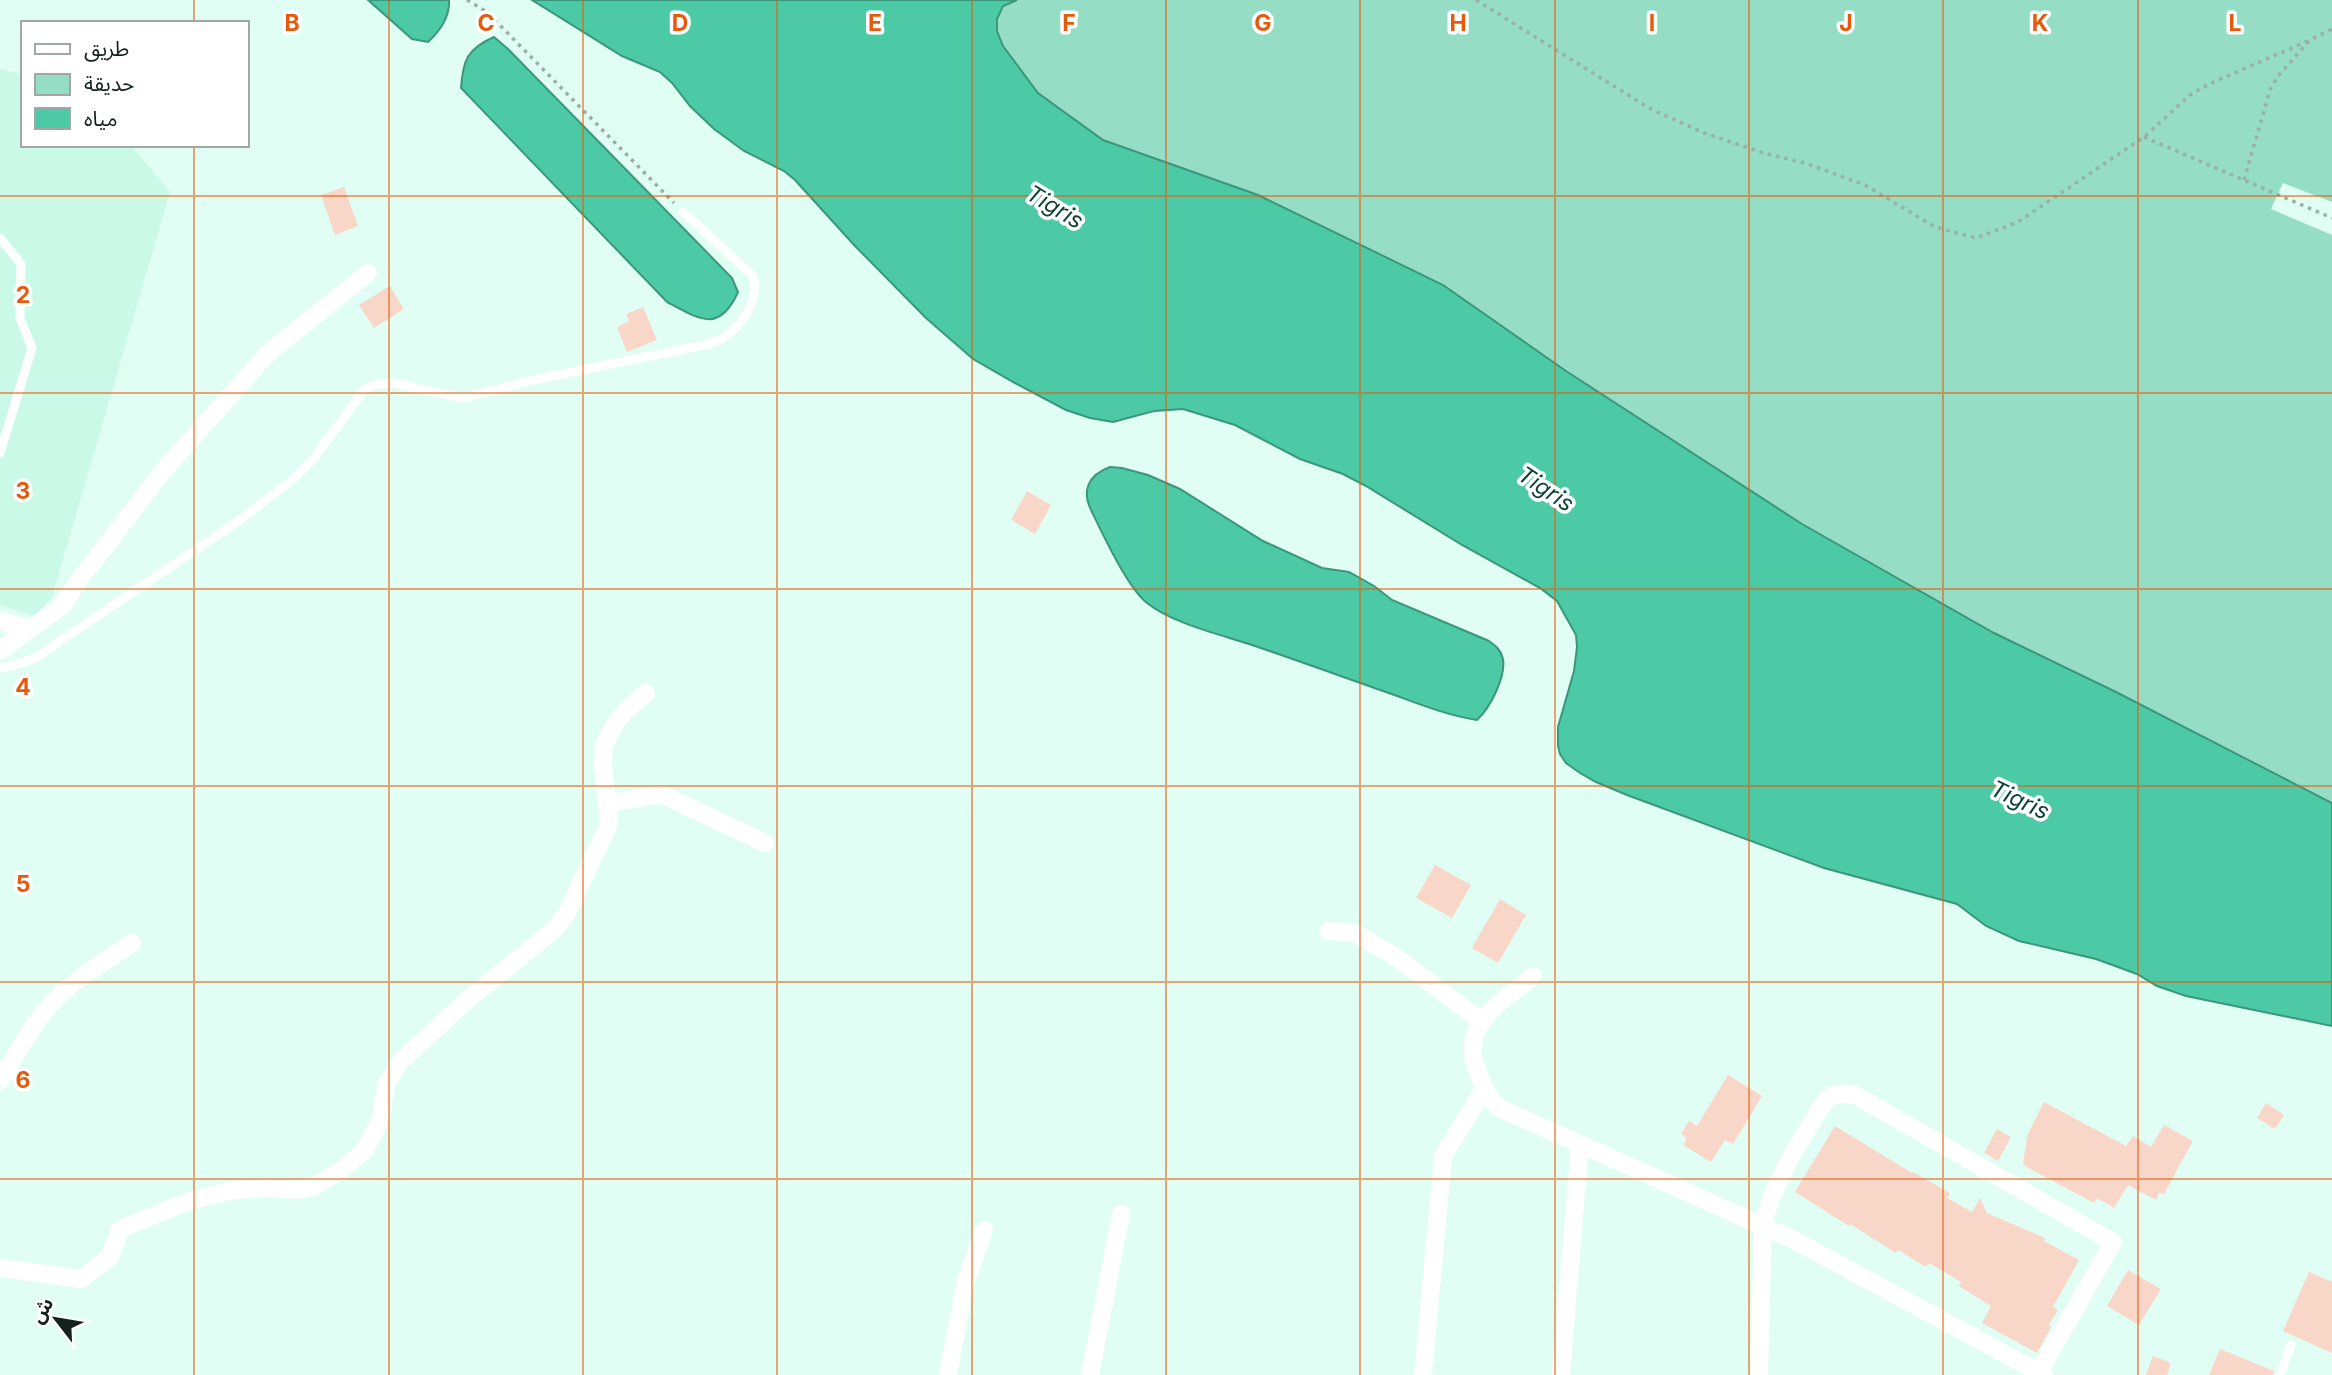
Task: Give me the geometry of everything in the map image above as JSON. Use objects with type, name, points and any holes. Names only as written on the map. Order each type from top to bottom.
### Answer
[{"type":"street","points":[[0,651],[63,605],[163,471],[267,354],[368,272]]},
{"type":"street","points":[[0,621],[31,629]]},
{"type":"street","points":[[0,1268],[82,1279],[110,1257],[120,1229],[191,1200],[234,1190],[299,1190],[313,1187],[339,1172],[365,1150],[381,1119],[386,1086],[400,1063],[467,1000],[554,930],[568,913],[608,824],[604,746],[625,711],[646,693]]},
{"type":"street","points":[[607,804],[661,794],[765,844]]},
{"type":"street","points":[[1328,931],[1355,933],[1387,951],[1481,1021]]},
{"type":"street","points":[[0,1081],[50,1005],[73,984],[132,943]]},
{"type":"street","points":[[1533,976],[1481,1021],[1473,1037],[1471,1051],[1484,1088],[1490,1099],[1510,1115],[1580,1145],[1763,1227],[1792,1239],[2041,1373],[2113,1242],[1855,1095],[1831,1095],[1798,1145],[1768,1203],[1763,1227],[1759,1375]]},
{"type":"street","points":[[1423,1375],[1443,1156],[1484,1088]]},
{"type":"street","points":[[1561,1375],[1580,1145]]},
{"type":"street","points":[[1090,1375],[1121,1214]]},
{"type":"street","points":[[948,1375],[967,1281],[984,1230]]},
{"type":"lane","points":[[0,668],[27,663],[41,656],[244,517],[293,479],[314,458],[364,390],[393,383],[463,398],[538,379],[709,344],[726,336],[739,324],[752,300],[755,293],[753,276],[683,212]]},
{"type":"lane","points":[[0,238],[21,264],[20,318],[32,348],[0,453]]},
{"type":"lane","points":[[2280,1375],[2291,1345]]},
{"type":"path","points":[[467,0],[487,12],[683,212]]},
{"type":"path","points":[[1476,0],[1660,113],[1704,134],[1808,164],[1865,185],[1935,227],[1976,238],[2018,222],[2144,136],[2190,95],[2207,85],[2332,29]]},
{"type":"path","points":[[2244,180],[2270,90],[2278,76],[2310,40]]},
{"type":"path","points":[[2144,136],[2332,218]]},
{"type":"shaded area","points":[[0,69],[21,74],[21,147],[133,147],[170,192],[52,597],[35,616],[0,605]]},
{"type":"green space","points":[[1017,0],[2332,0],[2332,202],[2283,183],[2271,209],[2332,235],[2332,803],[2116,692],[1994,633],[1802,524],[1566,371],[1443,285],[1258,195],[1103,140],[1038,93],[1003,46],[997,31],[997,19],[1003,6]]},
{"type":"water","points":[[368,0],[449,0],[449,6],[443,23],[428,42],[412,39]]},
{"type":"water","name":"Tigris","points":[[532,0],[1017,0],[1003,6],[997,19],[997,31],[1003,46],[1038,93],[1103,140],[1258,195],[1443,285],[1566,371],[1802,524],[1994,633],[2116,692],[2332,803],[2332,1026],[2186,996],[2096,959],[2019,941],[1986,926],[1957,904],[1824,868],[1627,795],[1580,773],[1566,763],[1558,746],[1558,727],[1574,671],[1576,635],[1557,601],[1540,588],[1462,545],[1366,486],[1343,474],[1300,459],[1235,425],[1183,409],[1154,411],[1113,422],[1090,418],[1066,410],[973,359],[926,318],[784,171],[744,151],[714,129],[660,72],[622,56]]},
{"type":"water","points":[[494,37],[732,278],[738,292],[723,314],[707,319],[689,314],[667,302],[461,88],[468,56],[478,46]]},
{"type":"water","points":[[1110,467],[1148,475],[1180,489],[1263,541],[1322,568],[1349,572],[1392,600],[1489,641],[1501,653],[1503,666],[1500,683],[1487,708],[1477,720],[1442,712],[1199,628],[1170,617],[1147,603],[1124,574],[1087,497],[1092,479]]},
{"type":"building","points":[[344,187],[358,226],[335,235],[321,195]]},
{"type":"building","points":[[390,286],[404,309],[374,328],[359,305]]},
{"type":"building","points":[[643,307],[657,340],[627,352],[617,327],[629,321],[626,314]]},
{"type":"building","points":[[1027,491],[1051,505],[1035,534],[1011,520]]},
{"type":"building","points":[[1435,865],[1471,885],[1452,918],[1416,898]]},
{"type":"building","points":[[1500,899],[1526,915],[1498,963],[1472,948]]},
{"type":"building","points":[[1728,1075],[1762,1096],[1733,1144],[1725,1140],[1711,1162],[1683,1145],[1687,1138],[1681,1134],[1689,1121],[1697,1126]]},
{"type":"building","points":[[2044,1102],[2126,1146],[2133,1136],[2151,1147],[2164,1125],[2193,1141],[2164,1194],[2159,1193],[2156,1200],[2128,1185],[2114,1208],[2097,1198],[2094,1203],[2023,1165],[2027,1136]]},
{"type":"building","points":[[2266,1103],[2284,1115],[2275,1129],[2257,1118]]},
{"type":"building","points":[[1835,1126],[1950,1193],[1947,1198],[1972,1212],[1980,1198],[1987,1213],[2045,1238],[2044,1241],[2079,1260],[2053,1307],[2058,1310],[2037,1353],[1982,1323],[1991,1306],[1959,1286],[1961,1282],[1929,1263],[1926,1267],[1898,1250],[1896,1253],[1795,1192]]},
{"type":"building","points":[[1997,1129],[2011,1137],[1998,1161],[1984,1153]]},
{"type":"building","points":[[2128,1270],[2161,1289],[2139,1325],[2107,1306]]},
{"type":"building","points":[[2309,1272],[2332,1282],[2332,1353],[2283,1331]]},
{"type":"building","points":[[2220,1349],[2274,1371],[2273,1375],[2209,1375]]},
{"type":"building","points":[[2153,1356],[2171,1363],[2167,1375],[2146,1375]]}]
